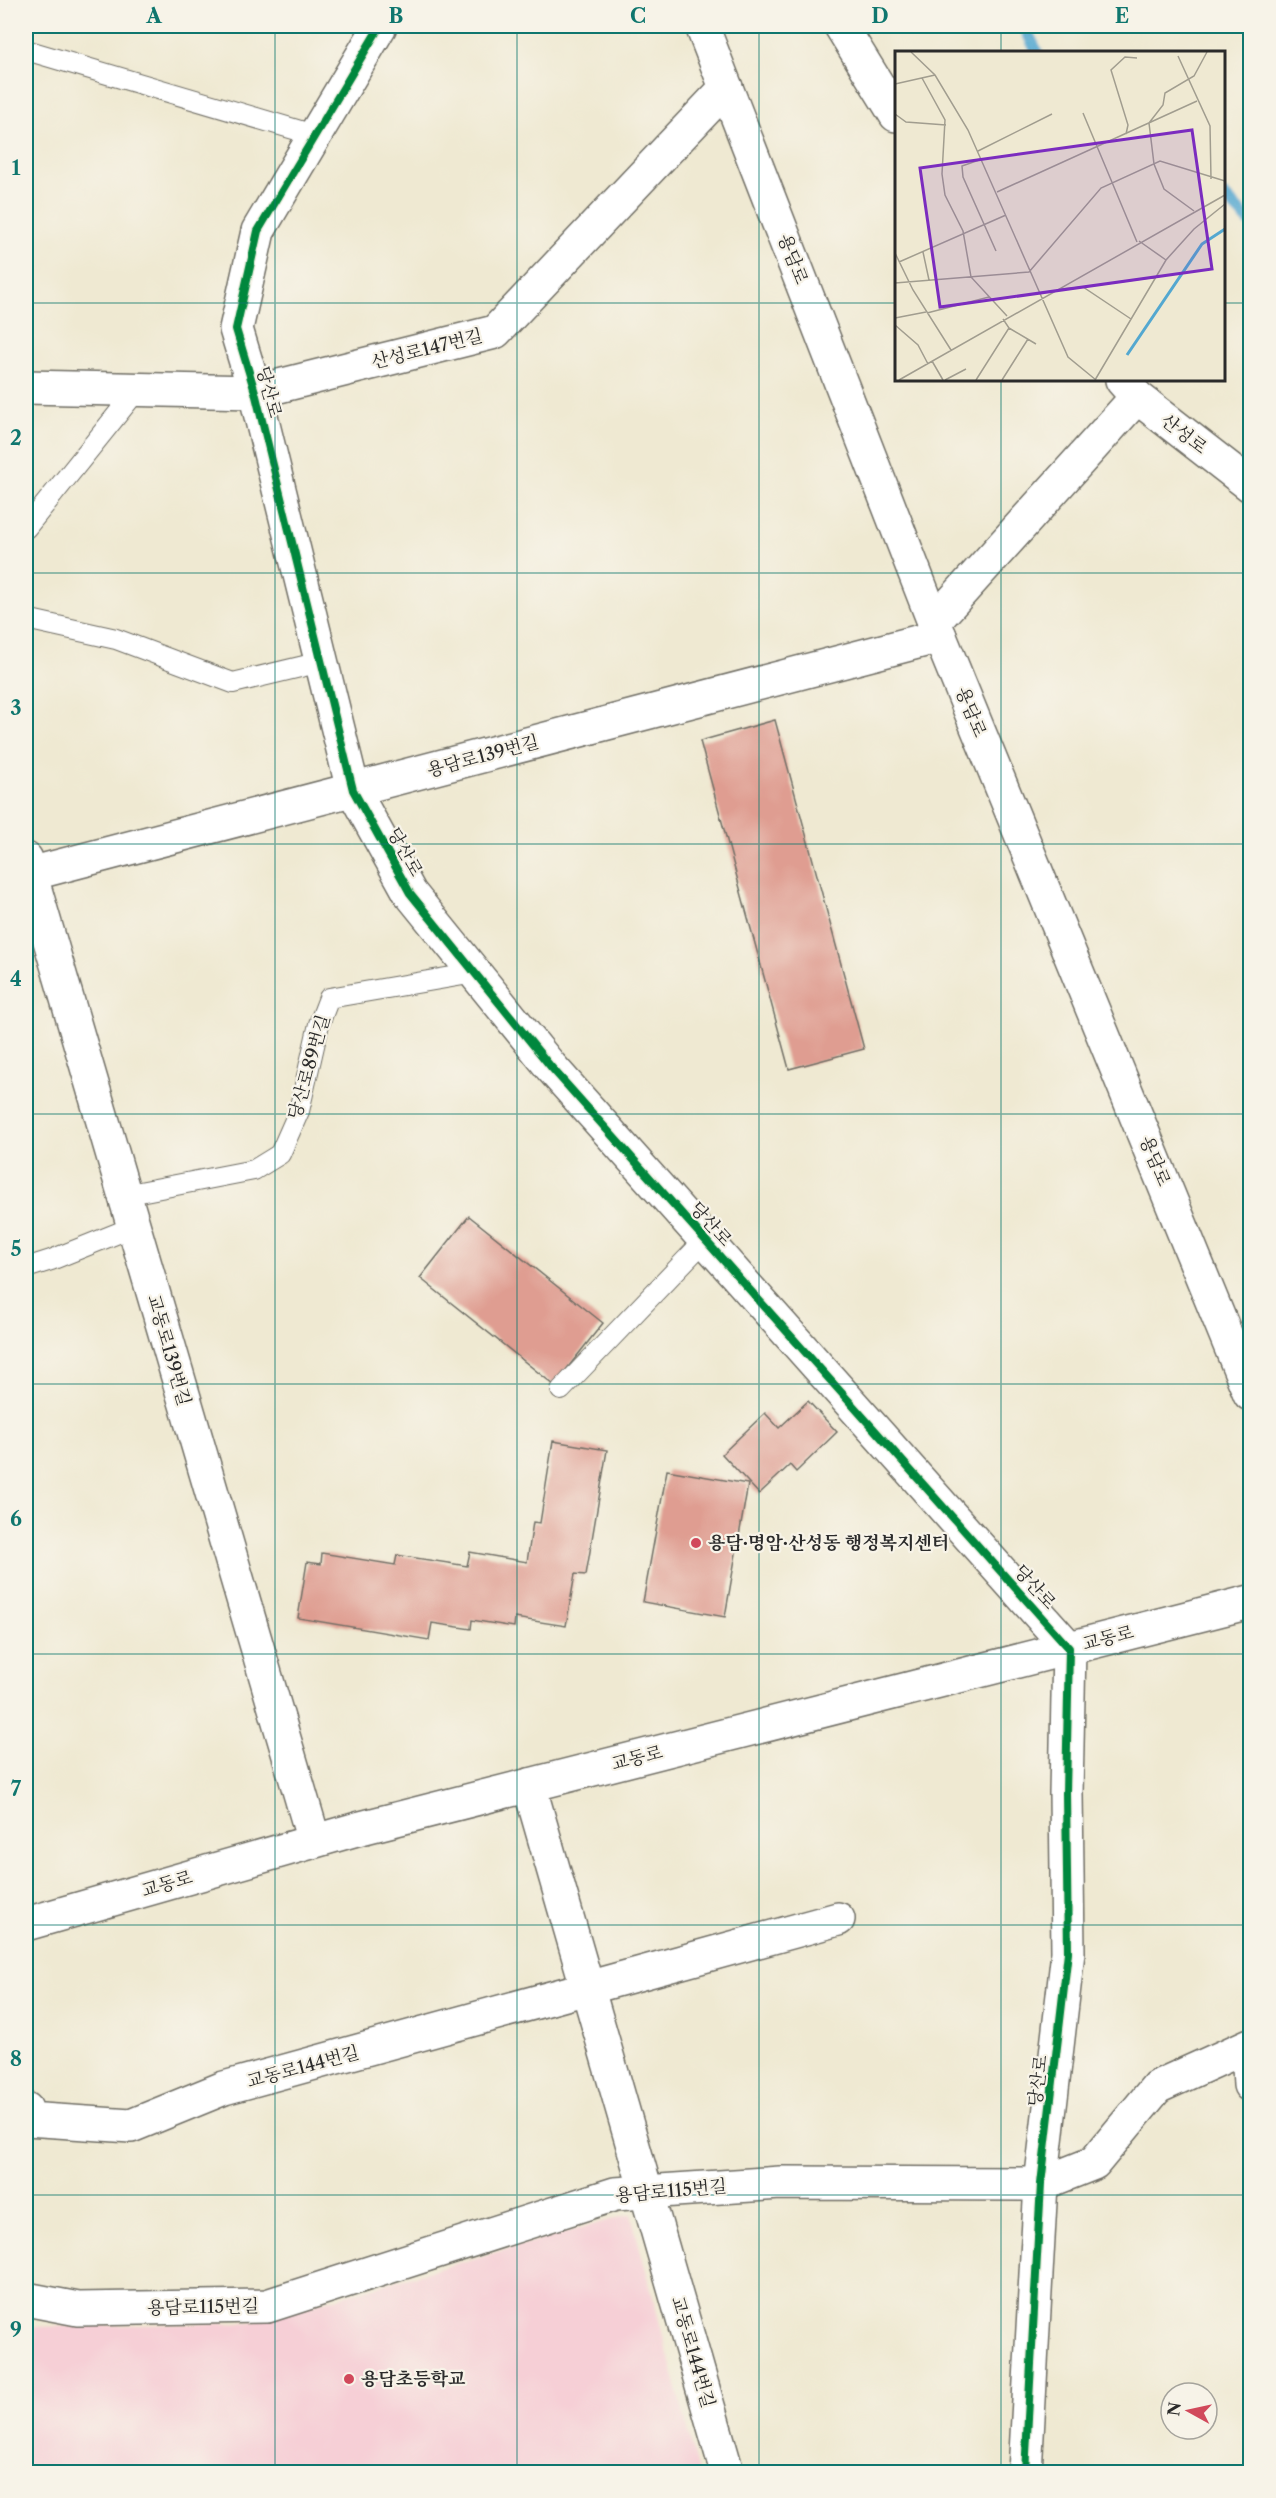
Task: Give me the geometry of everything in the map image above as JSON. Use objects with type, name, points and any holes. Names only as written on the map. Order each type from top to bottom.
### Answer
[{"type":"street","name":"당산로","points":[[380,26],[258,231],[236,329],[255,392],[353,790],[410,893],[551,1066],[1069,1648],[1066,1793],[1068,1952],[1041,2184],[1025,2472]]},
{"type":"street","name":"용담로","points":[[702,26],[937,629],[1251,1394]]},
{"type":"street","points":[[841,26],[895,112]]},
{"type":"street","name":"산성로147번길","points":[[26,387],[255,392],[495,332],[726,88]]},
{"type":"street","points":[[937,629],[1129,388]]},
{"type":"street","name":"산성로","points":[[1129,388],[1251,485]]},
{"type":"street","name":"용담로139번길","points":[[27,869],[353,790],[937,629]]},
{"type":"street","name":"교동로139번길","points":[[27,869],[314,1841]]},
{"type":"street","name":"교동로","points":[[26,1924],[314,1841],[1251,1602]]},
{"type":"street","name":"교동로144번길","points":[[529,1785],[727,2472]]},
{"type":"street","name":"교동로144번길","points":[[26,2109],[27,2119],[132,2126],[224,2088],[838,1919]]},
{"type":"street","points":[[1249,2047],[1251,2085]]},
{"type":"street","name":"용담로115번길","points":[[26,2299],[78,2309],[267,2306],[615,2193],[780,2182],[1041,2184],[1094,2163],[1157,2087],[1249,2047]]},
{"type":"lane","points":[[26,50],[314,135]]},
{"type":"lane","points":[[26,528],[137,390]]},
{"type":"lane","points":[[26,619],[116,639],[233,683],[321,662]]},
{"type":"lane","name":"당산로89번길","points":[[124,1195],[254,1170],[280,1154],[299,1111],[319,1024],[329,999],[475,973]]},
{"type":"lane","points":[[26,1268],[133,1227]]},
{"type":"lane","name":"당산로","points":[[561,1390],[705,1240]]},
{"type":"shaded area","name":"용담초등학교","points":[[631,2214],[699,2472],[26,2472],[26,2327],[247,2323]]},
{"type":"building","points":[[775,720],[864,1049],[789,1069],[700,741]]},
{"type":"building","points":[[469,1216],[603,1323],[554,1385],[420,1278]]},
{"type":"building","points":[[808,1401],[837,1432],[796,1472],[790,1465],[759,1494],[722,1454],[765,1413],[779,1428]]},
{"type":"building","points":[[553,1441],[607,1450],[586,1575],[575,1574],[566,1626],[515,1618],[514,1627],[472,1620],[471,1629],[432,1623],[429,1640],[298,1618],[307,1562],[321,1564],[322,1553],[395,1565],[397,1555],[467,1566],[470,1552],[527,1562],[533,1522],[540,1523]]},
{"type":"building","name":"용담·명암·산성동 행정복지센터","points":[[667,1470],[748,1484],[725,1617],[643,1602]]},
{"type":"waterway","points":[[1024,26],[1036,51]]},
{"type":"waterway","points":[[1225,197],[1250,222]]},
{"type":"cycle path","points":[[380,26],[258,231],[236,329],[255,392],[353,790],[410,893],[551,1067],[1069,1648],[1066,1793],[1068,1952],[1041,2184],[1025,2472]]},
{"type":"place","name":"용담·명암·산성동 행정복지센터","points":[[696,1543]]},
{"type":"place","name":"용담초등학교","points":[[349,2379]]}]
